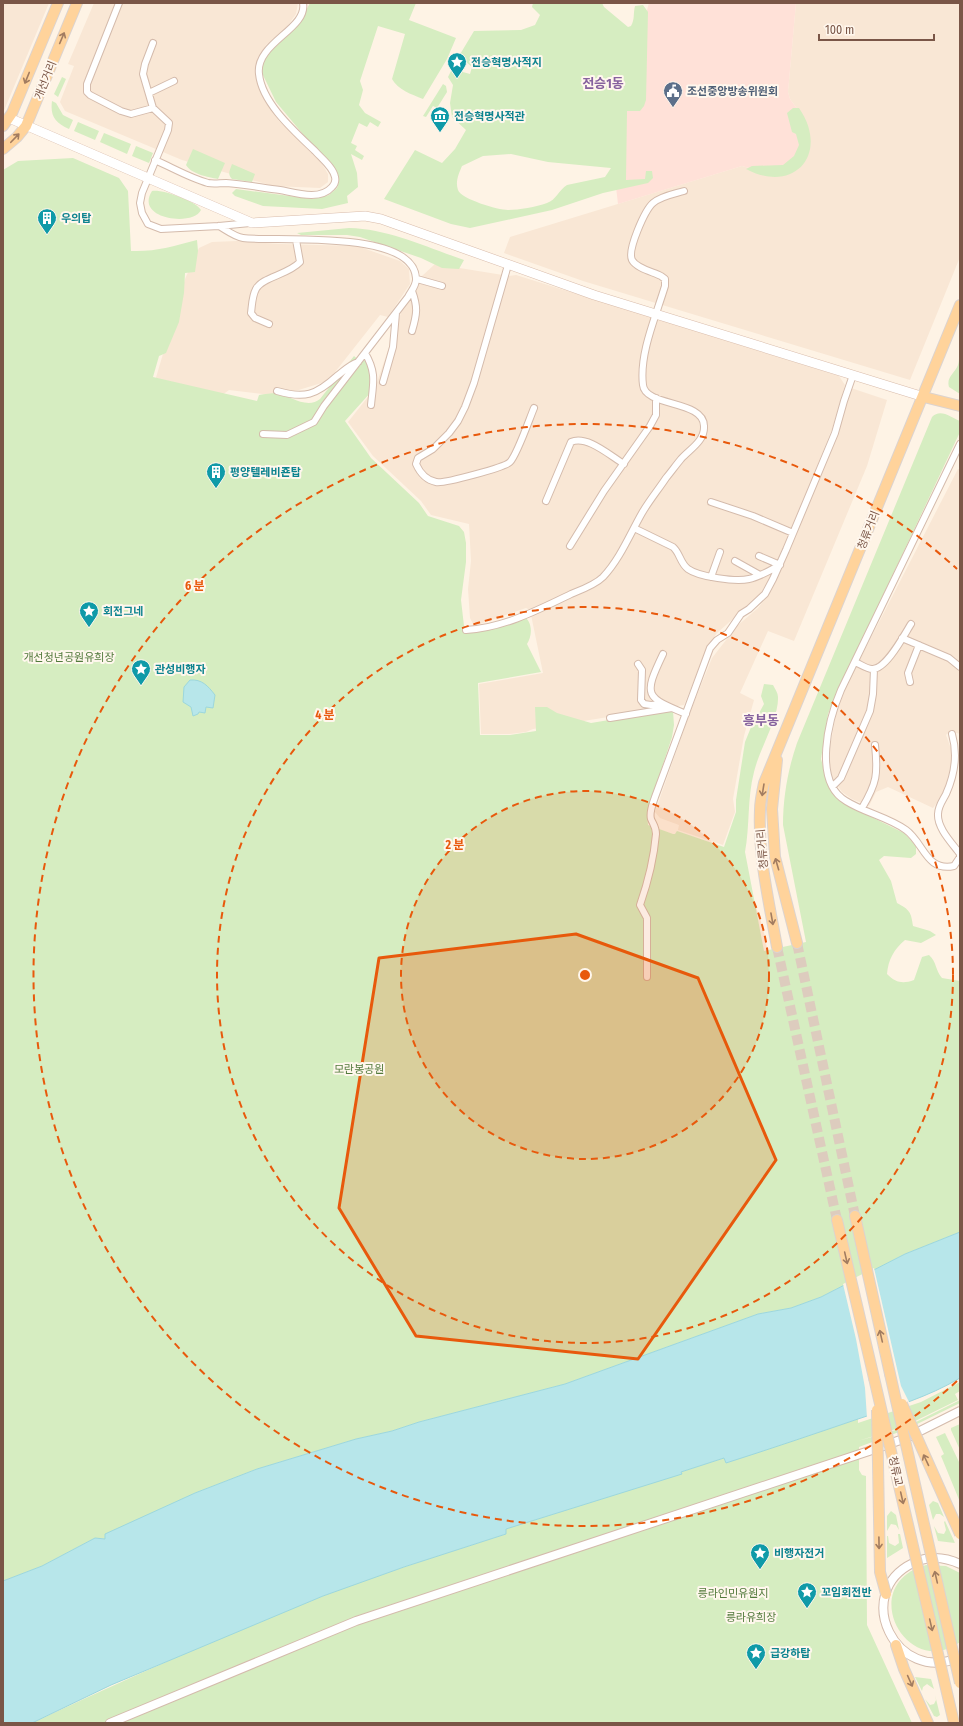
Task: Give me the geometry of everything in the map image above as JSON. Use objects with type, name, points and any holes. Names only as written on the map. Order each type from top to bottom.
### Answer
[{"type":"main road","name":"개선거리","points":[[6,122],[58,3]]},
{"type":"main road","name":"개선거리","points":[[3,149],[17,137],[26,126],[77,3]]},
{"type":"main road","points":[[6,122],[26,126],[252,223],[365,216],[392,222],[594,296],[853,376],[960,406]]},
{"type":"main road","name":"청류거리","points":[[777,947],[762,859],[760,809],[764,783],[924,396],[960,305]]},
{"type":"main road","name":"청류거리","points":[[777,754],[772,810],[772,831],[775,857],[797,943]]},
{"type":"main road","name":"청류교","points":[[855,1216],[960,1683]]},
{"type":"main road","name":"청류교","points":[[837,1220],[954,1723]]},
{"type":"main road","points":[[890,1374],[909,1423],[960,1534]]},
{"type":"main road","points":[[874,1378],[877,1408],[880,1572],[886,1594]]},
{"type":"main road","points":[[896,1645],[904,1669],[928,1723]]},
{"type":"street","points":[[119,3],[86,84],[87,92],[121,111],[131,114],[153,108]]},
{"type":"street","points":[[156,160],[189,176],[210,183],[227,183],[312,195],[328,192],[334,186],[336,182],[335,175],[323,159],[269,102],[262,88],[259,73],[259,64],[264,54],[294,25],[303,13],[304,3]]},
{"type":"street","points":[[153,43],[143,70],[143,74],[153,108],[169,123],[168,130],[142,193],[140,202],[142,213],[148,224],[161,229],[252,223]]},
{"type":"street","points":[[149,93],[174,81]]},
{"type":"street","points":[[466,630],[477,629],[524,616],[599,581],[618,556],[659,489],[679,461],[701,438],[704,431],[703,418],[691,410],[656,398],[645,392],[643,387],[644,355],[657,315],[665,286],[665,279],[635,264],[631,259],[631,252],[643,217],[653,203],[662,197],[684,191]]},
{"type":"street","points":[[219,226],[241,238],[336,240],[356,242],[382,249],[410,261],[417,279],[412,291],[324,406],[314,422],[287,435],[263,434]]},
{"type":"street","points":[[269,324],[255,318],[251,314],[255,290],[260,283],[278,277],[300,262],[296,240]]},
{"type":"street","points":[[508,265],[474,383],[465,408],[449,433],[433,449],[418,458],[416,464],[419,470],[427,478],[437,482],[450,481],[503,466],[514,457],[534,408]]},
{"type":"street","points":[[417,279],[442,286]]},
{"type":"street","points":[[412,291],[416,301],[417,312],[412,331]]},
{"type":"street","points":[[384,382],[393,348],[396,313]]},
{"type":"street","points":[[365,353],[371,363],[374,378],[371,405]]},
{"type":"street","points":[[277,391],[306,395],[319,391],[349,365],[358,362]]},
{"type":"street","points":[[647,977],[647,918],[640,905],[645,890],[655,838],[656,827],[651,818],[654,797],[710,648],[717,640],[728,633],[741,614],[749,609],[765,594],[780,565],[835,433],[853,376]]},
{"type":"street","points":[[570,546],[656,415],[656,398]]},
{"type":"street","points":[[546,501],[571,442],[585,440],[624,464]]},
{"type":"street","points":[[952,734],[956,747],[956,759],[951,782],[938,814],[943,830],[960,854],[960,857],[954,866],[941,867],[930,860],[908,831],[889,820],[845,801],[837,794],[829,778],[826,765],[828,731],[834,706],[960,445]]},
{"type":"street","points":[[711,502],[753,516],[793,533]]},
{"type":"street","points":[[634,528],[673,547],[687,568],[697,574],[711,577],[748,580],[780,565]]},
{"type":"street","points":[[711,577],[720,552]]},
{"type":"street","points":[[759,556],[780,565]]},
{"type":"street","points":[[734,561],[760,575]]},
{"type":"street","points":[[855,662],[872,669],[886,662],[911,624]]},
{"type":"street","points":[[902,638],[949,658],[960,667]]},
{"type":"street","points":[[910,682],[908,673],[919,645]]},
{"type":"street","points":[[660,704],[653,697],[650,686],[663,654]]},
{"type":"street","points":[[638,664],[642,670],[641,700],[644,704],[660,704],[686,714]]},
{"type":"street","points":[[833,786],[841,778],[870,711],[873,694],[874,669]]},
{"type":"street","points":[[610,718],[672,708]]},
{"type":"street","points":[[862,808],[876,780],[877,763],[875,745]]},
{"type":"street","points":[[110,1723],[356,1620],[869,1451],[906,1438],[960,1411]]},
{"type":"street","points":[[960,1564],[939,1558],[917,1561],[898,1574],[886,1594],[884,1604],[884,1620],[890,1636],[896,1645],[909,1655],[923,1661],[944,1662],[960,1657]]},
{"type":"highlighted area","points":[[576,934],[698,978],[776,1160],[638,1359],[416,1336],[339,1208],[379,958]]},
{"type":"shaded area","points":[[3,3],[49,3],[3,113]]},
{"type":"shaded area","points":[[94,3],[298,3],[296,14],[286,28],[266,45],[257,65],[257,81],[264,99],[279,121],[313,152],[322,164],[328,174],[328,182],[320,188],[273,186],[182,160],[65,111],[60,102],[74,66],[68,64]]},
{"type":"shaded area","points":[[649,3],[796,3],[788,92],[790,99],[801,114],[806,149],[774,175],[742,166],[618,204],[616,187],[625,108]]},
{"type":"shaded area","points":[[796,3],[960,3],[960,257],[910,380],[583,281],[504,253],[510,237],[742,166],[774,175],[801,114],[790,99],[788,92]]},
{"type":"shaded area","points":[[237,241],[357,246],[400,261],[409,269],[410,284],[388,317],[380,315],[328,381],[279,396],[229,390],[214,401],[155,381],[185,279],[199,248],[212,242]]},
{"type":"shaded area","points":[[435,264],[509,276],[516,275],[839,376],[845,385],[832,429],[781,555],[769,580],[759,596],[717,633],[708,646],[684,705],[533,729],[526,732],[510,734],[481,734],[479,684],[543,673],[530,610],[526,608],[474,626],[470,618],[468,589],[471,561],[469,524],[431,515],[421,501],[373,456],[348,422],[375,388],[402,310],[415,293],[422,276]]},
{"type":"shaded area","points":[[851,388],[887,400],[867,466],[794,641],[768,631],[740,693],[754,700],[744,736],[733,799],[735,812],[723,845],[678,830],[679,825],[660,818],[655,812],[689,715],[712,658],[737,626],[758,608],[771,591],[789,552],[839,430],[845,403]]},
{"type":"shaded area","points":[[958,469],[960,470],[960,734],[950,731],[946,735],[953,754],[947,782],[942,796],[933,808],[888,787],[876,792],[869,806],[852,799],[842,792],[831,776],[829,753],[837,708],[844,690]]},
{"type":"green space","points":[[310,3],[416,3],[409,20],[456,38],[447,59],[423,99],[401,89],[392,79],[405,34],[378,26],[360,81],[363,90],[359,105],[365,113],[381,122],[378,127],[370,122],[367,127],[359,123],[351,143],[357,146],[355,150],[364,156],[362,160],[351,154],[357,173],[358,187],[347,196],[348,203],[322,209],[263,206],[235,196],[232,193],[236,189],[312,199],[329,195],[337,188],[339,181],[337,175],[276,102],[261,71],[263,62],[267,55],[298,25]]},
{"type":"green space","points":[[533,3],[602,3],[604,7],[628,27],[631,26],[632,23],[635,6],[643,5],[648,12],[646,100],[640,111],[627,111],[626,180],[645,179],[646,171],[652,171],[653,178],[648,183],[603,193],[552,210],[470,228],[451,224],[384,199],[415,150],[442,163],[455,149],[466,130],[452,117],[450,103],[453,85],[448,77],[452,69],[470,74],[472,67],[459,56],[474,31],[521,30],[535,25],[540,15],[532,7]],"holes":[[[511,154],[548,162],[611,168],[605,177],[567,185],[550,202],[522,209],[503,210],[489,206],[466,197],[458,190],[457,187],[457,181],[462,166],[483,156]]]},
{"type":"green space","points":[[62,77],[66,79],[58,97],[54,94]]},
{"type":"green space","points":[[443,84],[446,86],[447,92],[437,108],[433,106],[426,117],[423,116]]},
{"type":"green space","points":[[52,101],[56,103],[63,115],[73,120],[69,129],[60,124],[54,118]]},
{"type":"green space","points":[[793,108],[799,108],[808,125],[811,140],[809,154],[802,165],[792,173],[779,177],[764,176],[746,169],[752,166],[783,165],[794,156],[799,145],[796,134],[792,132],[787,113]]},
{"type":"green space","points":[[78,122],[99,131],[95,140],[74,131]]},
{"type":"green space","points":[[104,133],[131,144],[127,154],[100,142]]},
{"type":"green space","points":[[136,146],[153,153],[149,163],[132,156]]},
{"type":"green space","points":[[193,149],[225,163],[218,179],[200,175],[188,168],[186,165]]},
{"type":"green space","name":"모란봉공원","points":[[73,158],[119,178],[128,191],[131,251],[156,250],[197,240],[198,251],[195,272],[185,273],[184,293],[179,322],[166,353],[159,356],[153,377],[257,401],[259,395],[276,393],[298,401],[309,403],[320,399],[354,356],[361,362],[366,360],[370,366],[371,392],[345,421],[371,458],[419,503],[428,516],[459,526],[464,532],[466,543],[466,562],[461,600],[464,626],[470,633],[525,617],[529,623],[531,634],[527,644],[541,672],[478,683],[480,735],[510,735],[536,731],[535,707],[547,707],[557,713],[591,723],[663,711],[673,711],[674,725],[672,737],[647,813],[648,825],[673,834],[677,831],[724,847],[736,812],[736,800],[745,742],[756,715],[758,715],[764,704],[761,696],[764,684],[773,685],[778,696],[777,705],[772,724],[754,772],[750,792],[748,832],[745,852],[764,951],[806,942],[783,825],[787,783],[797,743],[932,417],[935,414],[942,413],[960,421],[960,432],[832,704],[828,714],[821,759],[829,788],[834,795],[845,804],[904,833],[916,846],[916,854],[911,858],[884,856],[879,860],[891,881],[897,903],[909,912],[913,926],[930,931],[936,935],[921,943],[905,940],[892,955],[887,974],[900,982],[914,980],[922,957],[929,955],[942,978],[960,981],[960,1232],[905,1254],[821,1297],[791,1308],[758,1314],[565,1384],[419,1422],[392,1431],[356,1439],[257,1469],[195,1493],[105,1539],[95,1538],[42,1566],[3,1581],[3,170],[18,161]]},
{"type":"green space","points":[[232,164],[255,174],[252,182],[232,179],[229,174]]},
{"type":"green space","points":[[152,191],[178,196],[193,203],[201,210],[196,215],[177,219],[157,214],[151,208],[149,201]]},
{"type":"green space","points":[[349,228],[364,229],[393,235],[464,260],[459,269],[442,268],[421,258],[360,237],[347,235],[301,235],[297,233]]},
{"type":"green space","points":[[960,349],[960,394],[949,387],[948,384],[957,368]]},
{"type":"green space","name":"릉라인민유원지","points":[[960,1382],[960,1391],[955,1394],[958,1400],[905,1426],[858,1441],[906,1427],[960,1400],[960,1403],[907,1429],[859,1447],[859,1470],[862,1475],[866,1476],[867,1625],[912,1723],[32,1723],[213,1641],[323,1596],[506,1534],[506,1529],[682,1473],[681,1472],[724,1458],[726,1463],[858,1419],[858,1423],[921,1402]]},
{"type":"green space","points":[[960,1424],[960,1450],[951,1428]]},
{"type":"green space","points":[[945,1433],[960,1464],[960,1502],[941,1456],[944,1454],[936,1437]]},
{"type":"green space","points":[[933,1501],[938,1503],[944,1517],[940,1514],[936,1514],[933,1520],[929,1505]]},
{"type":"green space","points":[[891,1511],[896,1515],[899,1530],[896,1525],[891,1524],[887,1531],[887,1516]]},
{"type":"green space","points":[[945,1521],[955,1543],[938,1541],[934,1526],[938,1533],[944,1534],[946,1530]]},
{"type":"green space","points":[[898,1534],[900,1534],[903,1548],[887,1558],[887,1536],[889,1543],[895,1546],[899,1543]]},
{"type":"green space","points":[[926,1565],[946,1566],[960,1573],[960,1642],[940,1651],[922,1649],[907,1640],[896,1626],[892,1608],[894,1591],[905,1576]]},
{"type":"green space","points":[[915,1677],[931,1679],[934,1689],[927,1684],[923,1687],[922,1691]]},
{"type":"green space","points":[[935,1695],[940,1715],[937,1717],[934,1716],[925,1699],[930,1705],[934,1704],[936,1700]]},
{"type":"water","points":[[190,680],[201,682],[215,695],[213,708],[206,707],[205,713],[199,712],[193,716],[191,707],[183,702],[184,687]]},
{"type":"water","points":[[960,1232],[960,1378],[948,1385],[898,1406],[726,1463],[724,1458],[681,1472],[682,1474],[506,1529],[506,1534],[404,1567],[323,1596],[111,1685],[32,1723],[3,1723],[3,1581],[42,1566],[95,1538],[105,1539],[105,1534],[195,1493],[257,1469],[356,1439],[392,1431],[419,1422],[565,1384],[758,1314],[791,1308],[821,1297],[905,1254]]},
{"type":"pier","points":[[874,1268],[901,1386],[910,1404],[867,1418],[865,1388],[856,1339],[843,1284]]},
{"type":"tunnel","points":[[797,943],[855,1216]]},
{"type":"tunnel","points":[[777,947],[837,1220]]},
{"type":"place","name":"전승혁명사적지","points":[[457,79]]},
{"type":"place","name":"조선중앙방송위원회","points":[[673,108]]},
{"type":"place","name":"전승혁명사적관","points":[[440,133]]},
{"type":"place","name":"우의탑","points":[[47,235]]},
{"type":"place","name":"평양텔레비죤탑","points":[[216,489]]},
{"type":"place","name":"회전그네","points":[[89,628]]},
{"type":"place","name":"관성비행자","points":[[141,686]]},
{"type":"place","name":"비행자전거","points":[[760,1570]]},
{"type":"place","name":"꼬임회전반","points":[[807,1609]]},
{"type":"place","name":"급강하탑","points":[[756,1670]]},
{"type":"district","name":"전승1동","points":[[603,83]]},
{"type":"district","name":"흥부동","points":[[761,720]]},
{"type":"park label","name":"개선청년공원유희장","points":[[69,657]]},
{"type":"park label","name":"릉라유희장","points":[[751,1617]]}]
